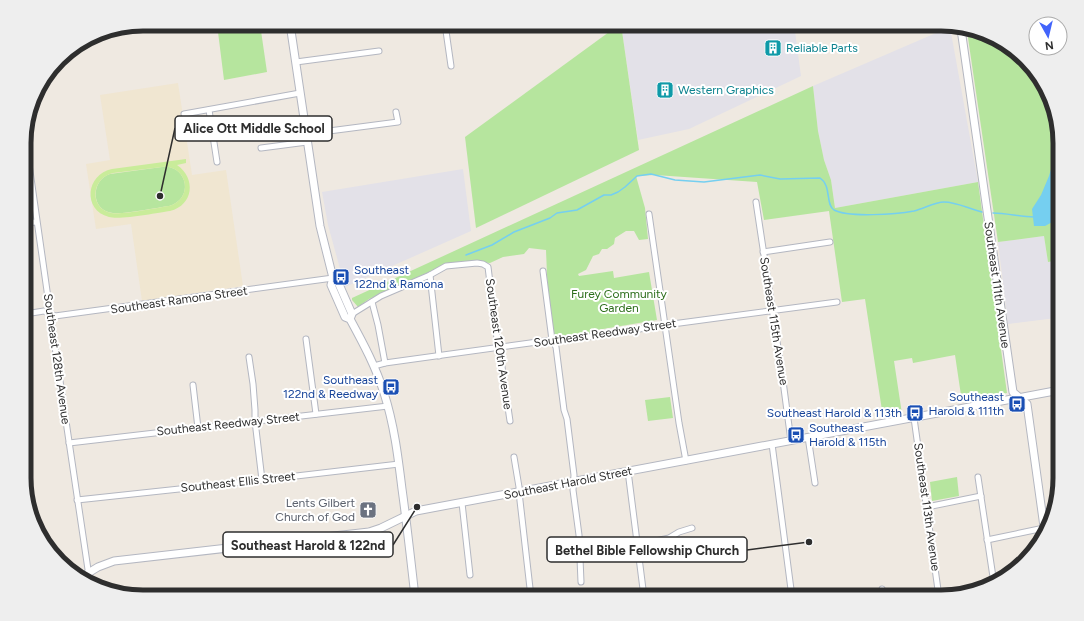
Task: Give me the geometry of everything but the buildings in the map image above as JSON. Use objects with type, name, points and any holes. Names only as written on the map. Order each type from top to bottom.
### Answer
[{"type":"street","points":[[291,31],[321,234],[333,278],[331,284],[337,300],[345,317],[351,316],[381,296],[430,275],[439,356]]},
{"type":"street","points":[[446,31],[451,66]]},
{"type":"street","name":"Southeast 111th Avenue","points":[[962,33],[1013,392],[1027,404],[1044,522]]},
{"type":"street","points":[[296,62],[379,51]]},
{"type":"street","points":[[184,114],[300,94]]},
{"type":"street","points":[[209,110],[217,162]]},
{"type":"street","points":[[306,134],[398,122],[396,112]]},
{"type":"street","points":[[261,148],[307,142]]},
{"type":"street","name":"Southeast 128th Avenue","points":[[31,183],[88,573]]},
{"type":"street","name":"Southeast 115th Avenue","points":[[756,202],[783,382],[790,441]]},
{"type":"street","points":[[649,214],[679,423],[686,460]]},
{"type":"street","points":[[31,223],[36,222]]},
{"type":"street","points":[[763,252],[830,242]]},
{"type":"street","name":"Southeast 120th Avenue","points":[[430,275],[446,266],[477,263],[488,267],[498,347],[510,421]]},
{"type":"street","points":[[542,271],[552,340],[556,347],[564,410],[567,419],[574,475],[573,490],[579,535],[581,582]]},
{"type":"street","name":"Southeast Ramona Street","points":[[31,313],[44,311],[55,316],[333,278]]},
{"type":"street","points":[[372,302],[385,363]]},
{"type":"street","name":"Southeast Reedway Street","points":[[374,366],[385,363],[498,347],[588,337],[837,302]]},
{"type":"street","points":[[351,316],[374,366],[388,406],[399,464],[414,590]]},
{"type":"street","points":[[306,338],[316,414]]},
{"type":"street","points":[[249,357],[254,390],[255,421],[262,480]]},
{"type":"street","points":[[193,385],[198,428]]},
{"type":"street","name":"Southeast Harold Street","points":[[88,573],[105,564],[123,560],[364,533],[377,530],[416,511],[1053,391]]},
{"type":"street","name":"Southeast Reedway Street","points":[[69,443],[388,406]]},
{"type":"street","name":"Southeast 113th Avenue","points":[[914,418],[938,590]]},
{"type":"street","points":[[808,438],[815,483]]},
{"type":"street","points":[[772,444],[791,590]]},
{"type":"street","points":[[514,457],[519,487],[530,590]]},
{"type":"street","name":"Southeast Ellis Street","points":[[77,500],[399,464]]},
{"type":"street","points":[[628,471],[643,590]]},
{"type":"street","points":[[978,477],[993,577]]},
{"type":"street","points":[[927,507],[981,496]]},
{"type":"street","points":[[462,503],[470,575]]},
{"type":"street","points":[[638,545],[669,538],[679,532],[692,528]]},
{"type":"street","points":[[987,540],[1039,532]]},
{"type":"shaded area","points":[[622,31],[795,31],[801,76],[689,129],[638,140]]},
{"type":"shaded area","points":[[941,31],[951,32],[978,182],[835,208],[831,180],[824,160],[818,131],[813,86]]},
{"type":"shaded area","points":[[178,83],[192,175],[226,170],[243,286],[142,301],[131,224],[96,229],[86,164],[110,160],[100,95]]},
{"type":"shaded area","points":[[463,169],[471,231],[345,287],[328,225],[322,192]]},
{"type":"shaded area","points":[[1044,236],[1048,262],[1053,261],[1053,318],[1008,324],[998,242]]},
{"type":"green space","points":[[218,31],[261,31],[267,72],[224,80]]},
{"type":"green space","points":[[610,31],[622,31],[639,150],[476,228],[465,137]]},
{"type":"green space","points":[[968,34],[997,46],[1015,59],[1025,69],[1041,93],[1051,121],[1053,135],[1053,261],[1048,262],[1044,236],[998,242]]},
{"type":"green space","name":"Furey Community Garden","points":[[813,86],[818,131],[824,160],[831,180],[835,208],[978,182],[1007,393],[962,402],[955,355],[913,363],[912,358],[894,361],[902,414],[883,417],[865,299],[842,302],[829,211],[764,220],[757,182],[655,175],[636,176],[645,208],[648,239],[639,240],[634,231],[626,231],[615,238],[614,244],[607,249],[602,249],[599,254],[593,256],[586,270],[578,274],[579,276],[613,271],[614,278],[649,272],[657,320],[597,330],[596,333],[580,336],[554,335],[548,299],[546,250],[529,248],[524,254],[503,257],[490,263],[464,261],[447,264],[369,299],[358,307],[352,300],[352,298]]},
{"type":"green space","points":[[186,159],[186,163],[177,165],[183,170],[187,177],[190,191],[184,203],[178,208],[170,211],[130,217],[109,217],[100,213],[94,207],[91,200],[91,192],[97,178],[103,172],[112,169]],"holes":[[[162,167],[171,168],[182,176],[185,183],[185,190],[182,197],[177,202],[169,206],[131,212],[111,213],[104,210],[96,199],[97,187],[100,181],[113,173]]]},
{"type":"green space","points":[[162,167],[171,168],[177,171],[182,176],[185,183],[185,190],[182,197],[177,202],[169,206],[133,212],[113,213],[100,207],[97,202],[96,189],[103,178],[110,174]]},
{"type":"green space","points":[[670,397],[673,418],[648,421],[645,400]]},
{"type":"green space","points":[[957,477],[959,496],[932,501],[930,482]]},
{"type":"water","points":[[1053,162],[1053,222],[1045,226],[1034,226],[1032,209],[1041,195]]},
{"type":"waterway","points":[[466,255],[492,245],[514,232],[550,218],[557,213],[577,210],[604,195],[611,195],[618,192],[637,176],[651,174],[675,180],[704,182],[760,175],[780,179],[820,178],[824,181],[826,186],[831,207],[834,210],[850,214],[873,215],[914,211],[944,202],[958,204],[982,212]]},
{"type":"waterway","points":[[993,213],[1034,217]]},
{"type":"place","name":"Reliable Parts","points":[[773,48]]},
{"type":"place","name":"Western Graphics","points":[[665,90]]},
{"type":"place","name":"Alice Ott Middle School","points":[[160,196]]},
{"type":"place","name":"Southeast 122nd & Ramona","points":[[341,277]]},
{"type":"place","name":"Southeast 122nd & Reedway","points":[[391,387]]},
{"type":"place","name":"Southeast Harold & 111th","points":[[1017,404]]},
{"type":"place","name":"Southeast Harold & 113th","points":[[915,413]]},
{"type":"place","name":"Southeast Harold & 115th","points":[[796,435]]},
{"type":"place","name":"Southeast Harold & 122nd","points":[[417,507]]},
{"type":"place","name":"Lents Gilbert Church of God","points":[[368,510]]},
{"type":"place","name":"Bethel Bible Fellowship Church","points":[[809,542]]}]
